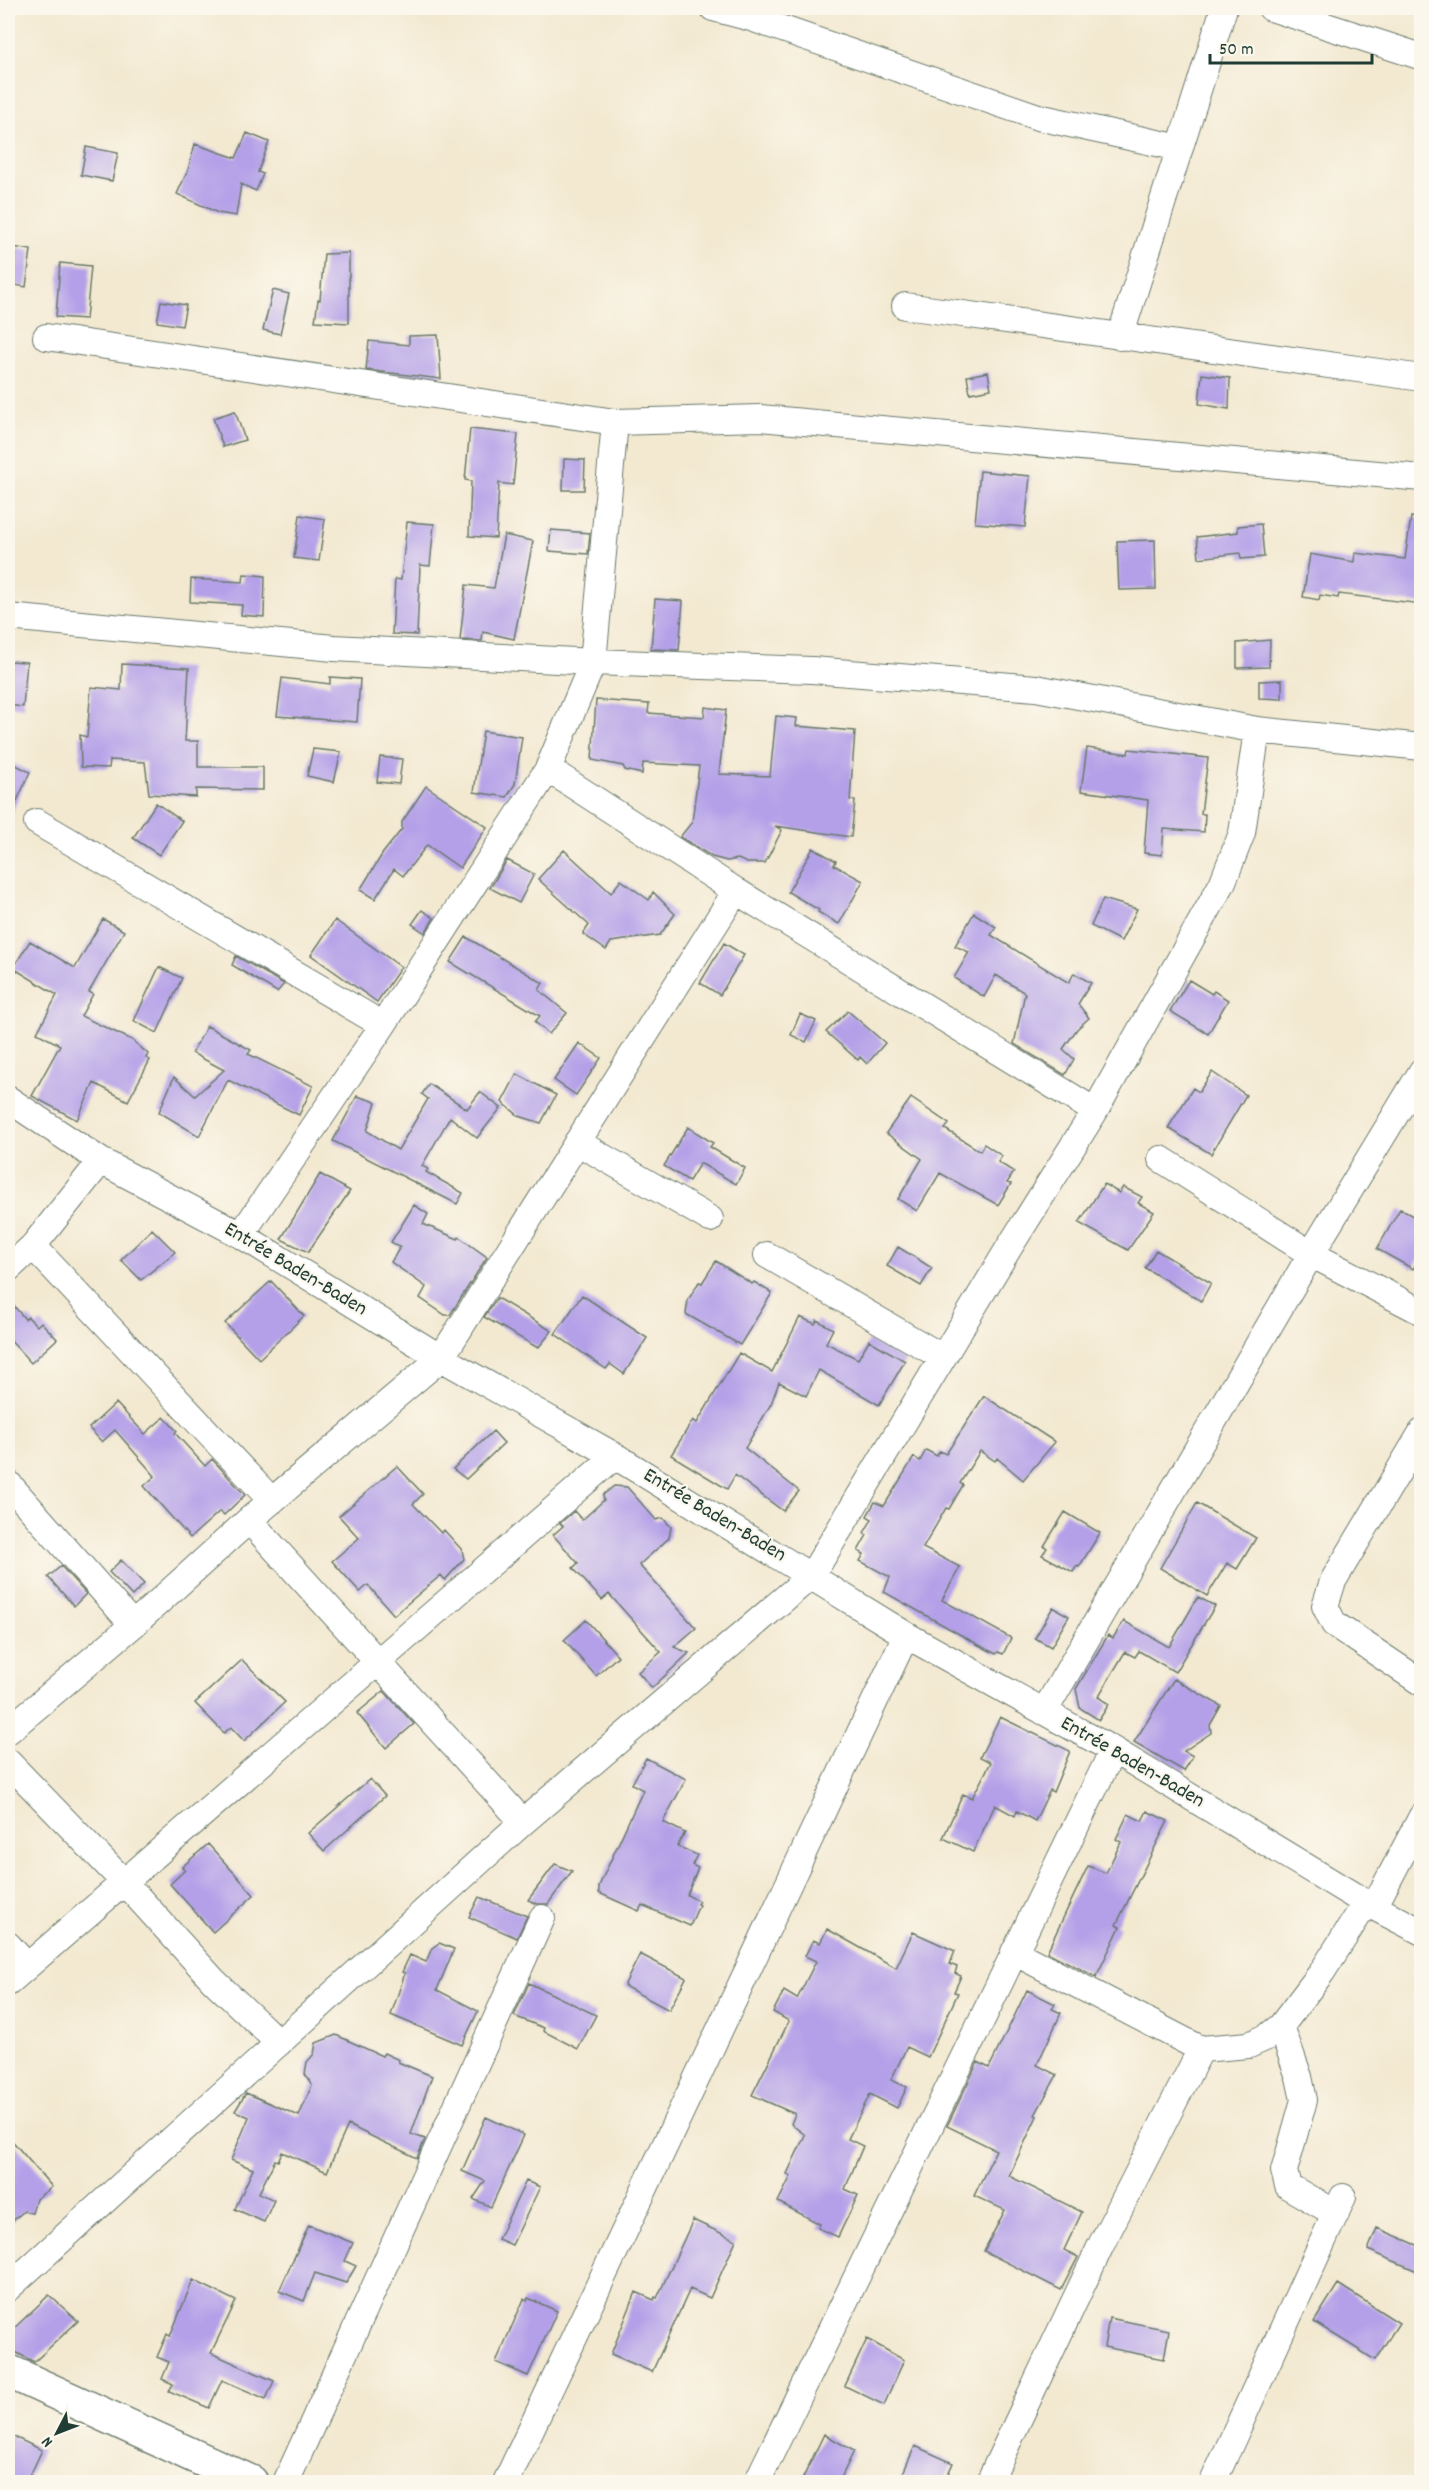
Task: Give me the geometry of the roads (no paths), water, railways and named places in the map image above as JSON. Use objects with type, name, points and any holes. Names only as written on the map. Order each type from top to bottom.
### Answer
[{"type":"main road","points":[[8,2371],[251,2482]]},
{"type":"street","points":[[713,8],[1038,117],[1180,148]]},
{"type":"street","points":[[1120,337],[1224,8]]},
{"type":"street","points":[[1271,8],[1422,57]]},
{"type":"street","points":[[905,306],[1422,378]]},
{"type":"street","points":[[46,338],[615,422],[760,418],[1422,478]]},
{"type":"street","points":[[241,1235],[383,1025],[548,770],[593,662],[615,422]]},
{"type":"street","points":[[8,617],[334,648],[593,662],[812,670],[1036,688],[1257,730],[1422,747]]},
{"type":"street","points":[[8,2288],[523,1822],[812,1575],[942,1358],[1095,1112],[1222,884],[1242,833],[1257,730]]},
{"type":"street","points":[[548,770],[736,891],[1095,1112]]},
{"type":"street","points":[[37,822],[383,1025]]},
{"type":"street","points":[[8,1731],[133,1625],[249,1520],[441,1358],[736,891]]},
{"type":"street","points":[[1044,1712],[1311,1254],[1422,1071]]},
{"type":"street","name":"Entrée Baden-Baden","points":[[8,1099],[101,1161],[241,1235],[441,1358],[615,1456],[812,1575],[906,1635],[1113,1750],[1370,1905],[1422,1932]]},
{"type":"street","points":[[577,1142],[710,1220]]},
{"type":"street","points":[[1161,1160],[1311,1254],[1422,1312]]},
{"type":"street","points":[[8,1269],[33,1246],[101,1161]]},
{"type":"street","points":[[33,1246],[272,1501]]},
{"type":"street","points":[[766,1255],[942,1358]]},
{"type":"street","points":[[1422,1432],[1333,1581],[1325,1605],[1334,1624],[1422,1683]]},
{"type":"street","points":[[8,1983],[376,1661],[615,1456]]},
{"type":"street","points":[[8,1483],[133,1625]]},
{"type":"street","points":[[249,1520],[523,1822]]},
{"type":"street","points":[[506,2482],[906,1635]]},
{"type":"street","points":[[757,2482],[1113,1750]]},
{"type":"street","points":[[8,1762],[124,1882],[214,1981],[279,2043]]},
{"type":"street","points":[[1014,1952],[1201,2049],[1249,2045],[1267,2037],[1281,2026],[1322,1972],[1370,1905],[1422,1816]]},
{"type":"street","points":[[286,2482],[542,1918]]},
{"type":"street","points":[[8,1945],[27,1966]]},
{"type":"street","points":[[1213,2482],[1340,2206],[1288,2186],[1284,2178],[1304,2100],[1299,2077],[1281,2026]]},
{"type":"street","points":[[989,2482],[1101,2245],[1201,2049]]}]
